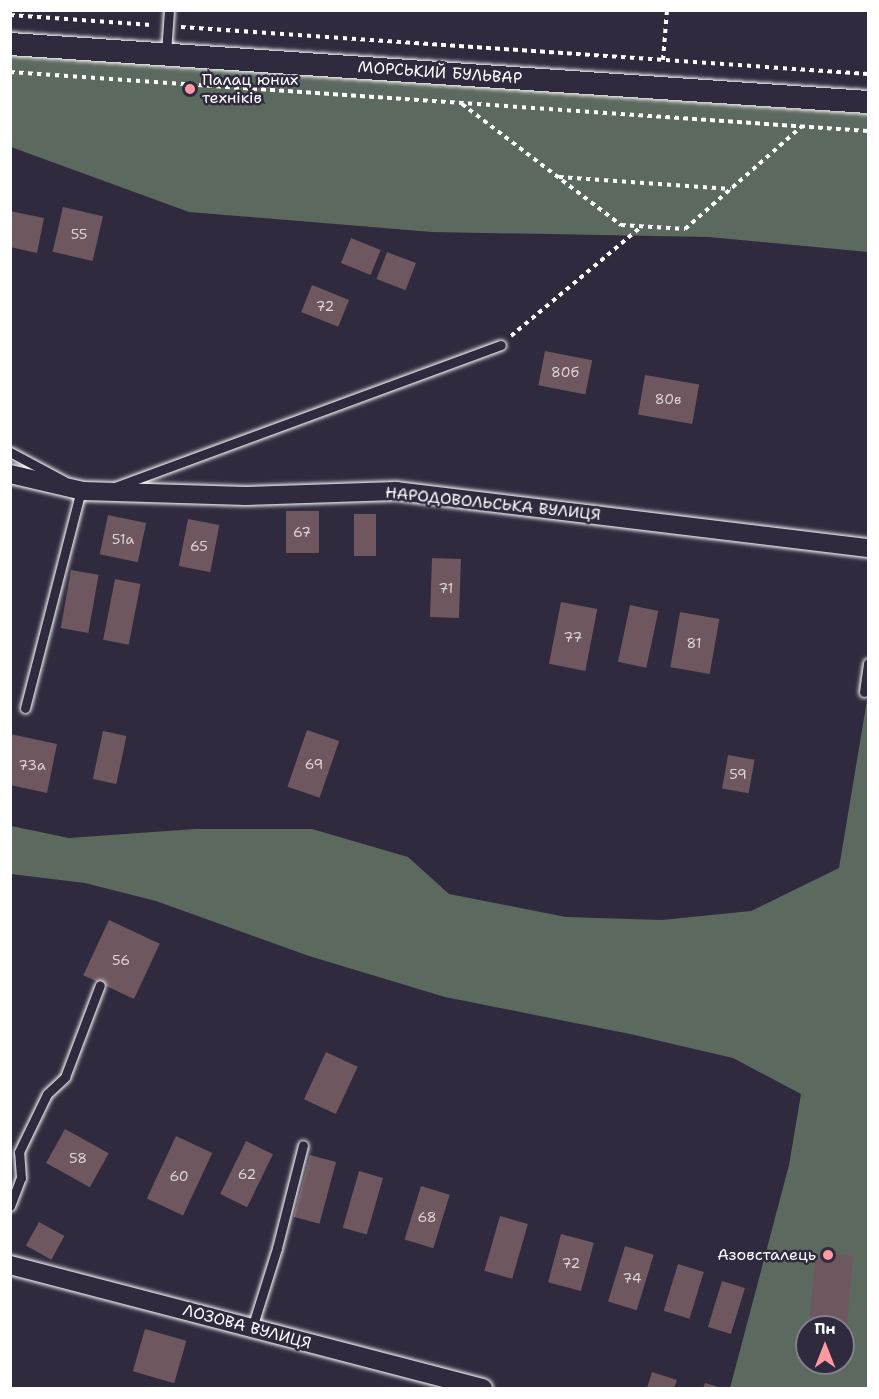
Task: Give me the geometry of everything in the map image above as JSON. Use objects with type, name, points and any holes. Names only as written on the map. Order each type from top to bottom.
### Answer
[{"type":"street","name":"МОРСЬКИЙ БУЛЬВАР","points":[[10,44],[868,102]]},
{"type":"street","name":"НАРОДОВОЛЬСЬКА ВУЛИЦЯ","points":[[10,474],[83,491],[102,492],[246,496],[396,492],[868,548]]},
{"type":"street","name":"ЛОЗОВА ВУЛИЦЯ","points":[[10,1265],[483,1389]]},
{"type":"lane","points":[[166,54],[169,10]]},
{"type":"lane","points":[[102,492],[501,345]]},
{"type":"lane","points":[[10,452],[83,491],[25,708]]},
{"type":"lane","points":[[864,692],[868,663]]},
{"type":"lane","points":[[10,1206],[21,1178],[19,1152],[47,1094],[64,1077],[100,985]]},
{"type":"lane","points":[[252,1328],[277,1248],[303,1145]]},
{"type":"path","points":[[663,60],[667,10]]},
{"type":"path","points":[[10,15],[868,74]]},
{"type":"path","points":[[10,72],[868,131]]},
{"type":"path","points":[[461,103],[621,225],[685,229],[801,126]]},
{"type":"path","points":[[558,177],[731,189]]},
{"type":"path","points":[[501,345],[642,226]]},
{"type":"green space","points":[[10,54],[868,114],[868,252],[709,237],[432,232],[189,212],[11,147]]},
{"type":"green space","points":[[868,694],[868,1388],[730,1388],[789,1165],[801,1094],[733,1058],[630,1034],[445,997],[309,956],[156,901],[85,883],[11,874],[11,826],[69,838],[195,829],[312,829],[408,857],[449,894],[566,917],[662,920],[751,911],[839,868]]},
{"type":"building","points":[[63,207],[103,216],[93,261],[53,252]]},
{"type":"building","points":[[10,211],[44,218],[37,253],[10,247]]},
{"type":"building","points":[[351,238],[381,250],[371,275],[341,263]]},
{"type":"building","points":[[387,252],[416,263],[406,290],[377,279]]},
{"type":"building","points":[[312,285],[349,300],[338,327],[301,312]]},
{"type":"building","points":[[545,351],[592,360],[585,395],[538,385]]},
{"type":"building","points":[[645,375],[699,385],[692,424],[638,414]]},
{"type":"building","points":[[286,511],[319,511],[319,553],[286,553]]},
{"type":"building","points":[[354,514],[376,514],[376,556],[354,556]]},
{"type":"building","points":[[108,515],[146,523],[138,562],[100,554]]},
{"type":"building","points":[[188,519],[219,525],[210,572],[179,566]]},
{"type":"building","points":[[432,558],[461,559],[459,618],[430,617]]},
{"type":"building","points":[[71,570],[99,575],[88,633],[61,628]]},
{"type":"building","points":[[115,579],[141,584],[129,645],[103,640]]},
{"type":"building","points":[[561,602],[597,609],[585,671],[549,664]]},
{"type":"building","points":[[630,605],[658,611],[646,668],[618,662]]},
{"type":"building","points":[[680,612],[719,619],[710,674],[670,667]]},
{"type":"building","points":[[307,730],[339,741],[320,798],[287,787]]},
{"type":"building","points":[[103,731],[126,736],[116,784],[93,779]]},
{"type":"building","points":[[10,734],[57,744],[47,793],[10,785]]},
{"type":"building","points":[[728,755],[755,760],[749,793],[722,788]]},
{"type":"building","points":[[109,920],[160,944],[134,999],[83,975]]},
{"type":"building","points":[[326,1052],[358,1067],[336,1114],[304,1099]]},
{"type":"building","points":[[65,1129],[109,1153],[90,1187],[46,1163]]},
{"type":"building","points":[[176,1136],[212,1153],[183,1215],[147,1199]]},
{"type":"building","points":[[246,1141],[273,1154],[247,1207],[220,1194]]},
{"type":"building","points":[[310,1155],[336,1162],[320,1224],[293,1217]]},
{"type":"building","points":[[359,1171],[383,1178],[367,1235],[343,1228]]},
{"type":"building","points":[[421,1186],[450,1195],[433,1248],[405,1240]]},
{"type":"building","points":[[500,1216],[528,1224],[512,1279],[484,1271]]},
{"type":"building","points":[[39,1222],[64,1236],[51,1260],[26,1246]]},
{"type":"building","points":[[561,1234],[594,1243],[581,1291],[548,1282]]},
{"type":"building","points":[[625,1246],[654,1255],[637,1310],[608,1301]]},
{"type":"building","points":[[816,1253],[853,1256],[848,1315],[810,1315]]},
{"type":"building","points":[[678,1264],[704,1272],[689,1319],[664,1311]]},
{"type":"building","points":[[722,1281],[745,1288],[731,1334],[708,1327]]},
{"type":"building","points":[[145,1329],[186,1341],[174,1383],[133,1371]]},
{"type":"building","points":[[652,1372],[677,1380],[674,1388],[647,1388]]},
{"type":"building","points":[[705,1383],[722,1388],[703,1388]]},
{"type":"place","name":"Палац юних техніків","points":[[190,89]]},
{"type":"place","name":"Азовсталець","points":[[828,1255]]}]
